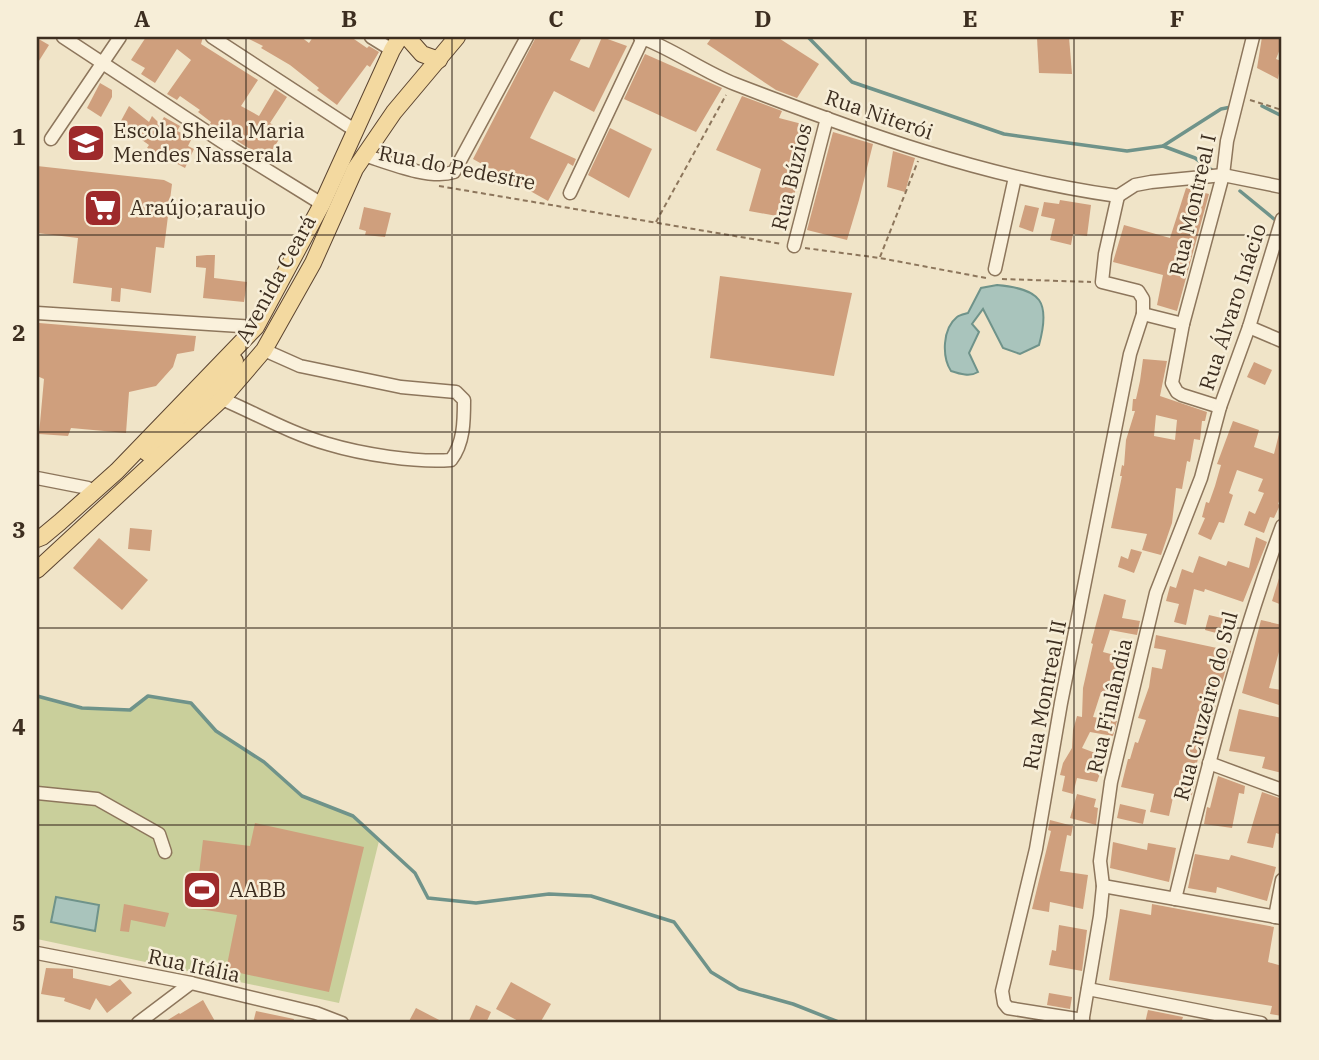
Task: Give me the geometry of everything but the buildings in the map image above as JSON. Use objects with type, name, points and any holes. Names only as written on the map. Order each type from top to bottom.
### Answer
[{"type":"main road","points":[[407,37],[422,54],[439,60]]},
{"type":"main road","name":"Avenida Ceará","points":[[37,570],[222,400],[264,350],[313,264],[355,169],[394,113],[457,37]]},
{"type":"main road","name":"Avenida Ceará","points":[[37,539],[117,471],[253,330],[322,204],[396,43]]},
{"type":"main road","points":[[37,549],[164,438],[204,399],[233,365],[253,330]]},
{"type":"street","points":[[63,37],[322,204]]},
{"type":"street","points":[[51,139],[120,37]]},
{"type":"street","points":[[212,37],[356,131]]},
{"type":"street","points":[[371,37],[396,43]]},
{"type":"street","points":[[364,155],[432,174],[444,176],[454,172],[527,37]]},
{"type":"street","points":[[570,193],[642,37]]},
{"type":"street","name":"Rua Niterói","points":[[642,37],[732,83],[922,152],[1016,177],[1118,196]]},
{"type":"street","name":"Rua Montreal I","points":[[1220,407],[1182,395],[1174,389],[1172,383],[1183,324],[1223,175],[1227,141],[1253,37]]},
{"type":"street","name":"Rua Búzios","points":[[794,246],[827,118]]},
{"type":"street","points":[[1183,324],[1143,314],[1143,299],[1138,291],[1102,282],[1105,254],[1118,196],[1135,185],[1223,175],[1282,187]]},
{"type":"street","points":[[995,276],[1016,177]]},
{"type":"street","name":"Rua Álvaro Inácio","points":[[1220,407],[1249,327],[1282,219]]},
{"type":"street","points":[[37,313],[253,330]]},
{"type":"street","name":"Rua Montreal II","points":[[1082,1022],[1008,1008],[1004,1003],[1002,991],[1036,849],[1061,703],[1130,354],[1143,314]]},
{"type":"street","points":[[1249,327],[1282,341]]},
{"type":"street","points":[[222,400],[327,444],[385,456],[437,462],[452,460],[458,452],[464,422],[464,400],[456,392],[401,387],[313,369],[264,350]]},
{"type":"street","name":"Rua Finlândia","points":[[1082,1022],[1103,886],[1100,861],[1111,782],[1156,593],[1201,478],[1220,407]]},
{"type":"street","points":[[37,478],[88,488]]},
{"type":"street","name":"Rua Cruzeiro do Sul","points":[[1175,899],[1246,628],[1282,526]]},
{"type":"street","points":[[1209,763],[1282,790]]},
{"type":"street","points":[[37,793],[97,799],[159,834],[165,852]]},
{"type":"street","points":[[1103,886],[1279,918],[1282,880]]},
{"type":"street","name":"Rua Itália","points":[[37,953],[191,984],[314,1018],[342,1023]]},
{"type":"street","points":[[138,1023],[191,984]]},
{"type":"street","points":[[1088,989],[1261,1023]]},
{"type":"street","points":[[1186,1023],[1189,1010]]},
{"type":"path","points":[[656,223],[732,83]]},
{"type":"path","points":[[1238,97],[1282,110]]},
{"type":"path","points":[[880,258],[922,152]]},
{"type":"path","name":"Rua do Pedestre","points":[[435,186],[794,246],[995,276],[1102,282]]},
{"type":"green space","name":"AABB","points":[[37,696],[82,708],[130,710],[148,696],[191,703],[216,731],[264,762],[302,796],[353,816],[379,841],[339,1003],[37,939]]},
{"type":"water","points":[[997,285],[1024,290],[1039,300],[1044,318],[1039,345],[1020,354],[1003,348],[983,309],[972,324],[979,332],[969,353],[978,372],[968,375],[951,371],[945,351],[948,329],[957,317],[968,313],[981,288]]},
{"type":"water","points":[[56,897],[99,905],[95,931],[51,922]]},
{"type":"waterway","points":[[808,37],[852,82],[1004,134],[1127,151],[1163,146],[1221,109],[1231,107]]},
{"type":"waterway","points":[[1262,106],[1282,116]]},
{"type":"waterway","points":[[1163,146],[1195,158],[1213,171]]},
{"type":"waterway","points":[[1240,191],[1274,219]]},
{"type":"waterway","points":[[37,696],[82,708],[130,710],[148,696],[191,703],[216,731],[264,762],[302,796],[353,816],[415,873],[428,898],[476,903],[549,894],[591,896],[674,922],[711,972],[739,989],[793,1004],[841,1023]]},
{"type":"place","name":"Escola Sheila Maria Mendes Nasserala","points":[[86,143]]},
{"type":"place","name":"Araújo;araujo","points":[[103,208]]},
{"type":"place","name":"AABB","points":[[202,890]]}]
